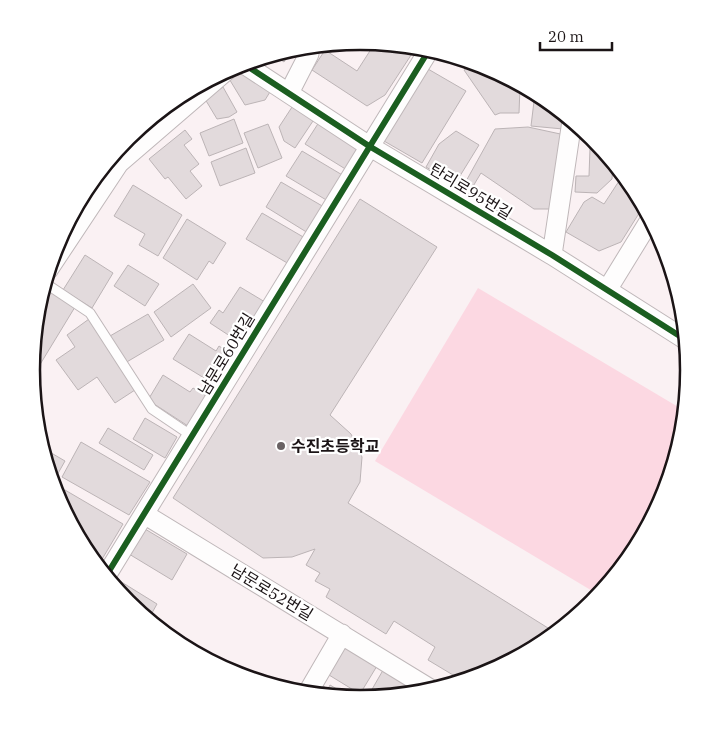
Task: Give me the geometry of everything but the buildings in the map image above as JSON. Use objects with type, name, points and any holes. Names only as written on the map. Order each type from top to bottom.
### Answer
[{"type":"street","points":[[288,93],[309,55]]},
{"type":"street","name":"남문로60번길","points":[[110,570],[424,57]]},
{"type":"street","name":"탄리로95번길","points":[[252,69],[369,146],[552,255],[678,335]]},
{"type":"street","points":[[67,241],[119,163],[201,93]]},
{"type":"street","points":[[552,255],[571,130]]},
{"type":"street","points":[[607,290],[646,227]]},
{"type":"street","name":"남문로52번길","points":[[144,514],[422,684]]},
{"type":"street","points":[[311,687],[342,634]]},
{"type":"lane","points":[[51,286],[90,313],[152,408],[192,436]]},
{"type":"shaded area","points":[[478,288],[678,407],[674,433],[656,493],[637,531],[626,548],[592,591],[375,461]]},
{"type":"cycle path","points":[[110,570],[424,57]]},
{"type":"cycle path","points":[[252,69],[369,146],[552,255],[678,335]]},
{"type":"place","name":"수진초등학교","points":[[281,446]]}]
